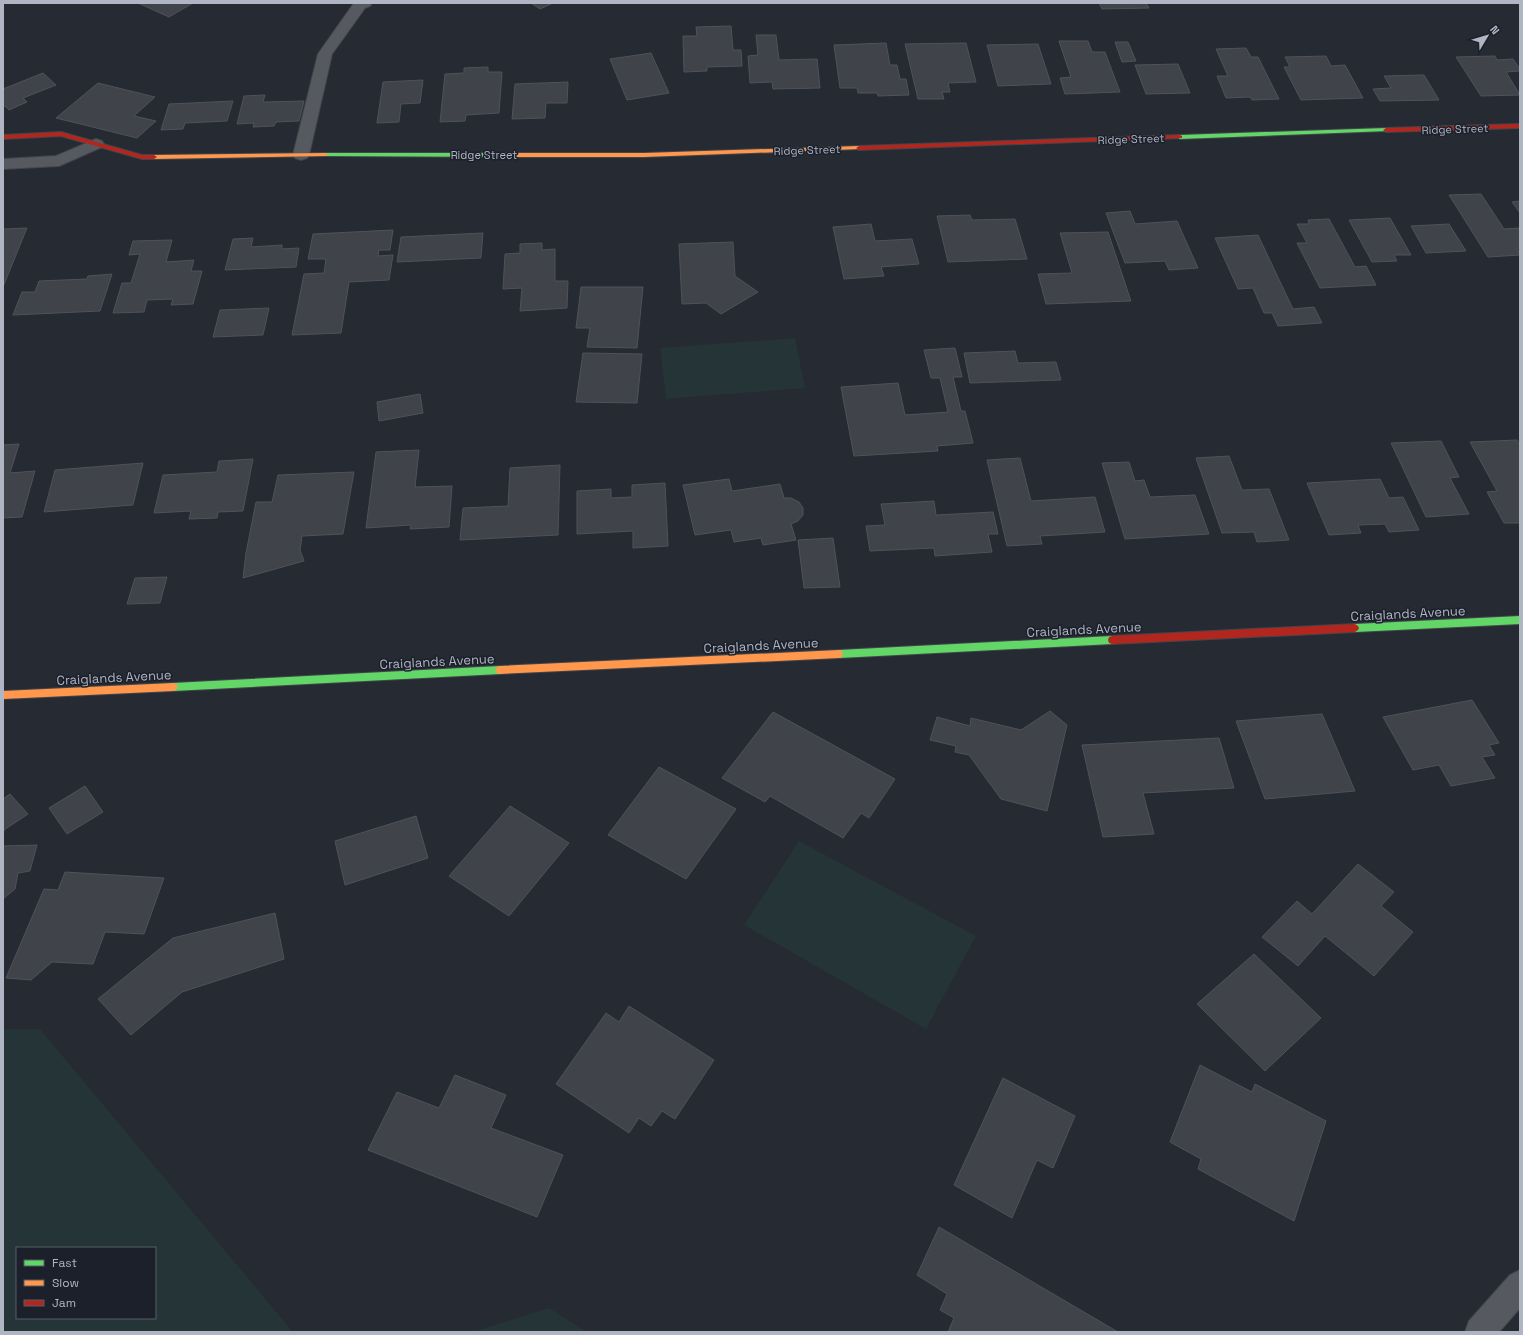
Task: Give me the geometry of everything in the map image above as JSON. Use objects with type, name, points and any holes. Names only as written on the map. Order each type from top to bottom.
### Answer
[{"type":"street","points":[[301,155],[325,54],[360,5],[365,3]]},
{"type":"street","name":"Ridge Street","points":[[3,137],[62,134],[142,157],[301,155],[644,155],[1520,126]]},
{"type":"street","points":[[3,164],[59,161],[96,144]]},
{"type":"street","name":"Craiglands Avenue","points":[[3,695],[1520,620]]},
{"type":"street","points":[[1480,1332],[1520,1285]]},
{"type":"shaded area","points":[[795,338],[805,388],[666,399],[660,348]]},
{"type":"shaded area","points":[[799,841],[976,936],[926,1029],[744,925]]},
{"type":"shaded area","points":[[3,1029],[40,1029],[293,1332],[3,1332]]},
{"type":"shaded area","points":[[549,1308],[587,1332],[472,1332]]},
{"type":"building","points":[[138,3],[193,3],[169,17]]},
{"type":"building","points":[[531,3],[553,3],[540,9]]},
{"type":"building","points":[[1099,3],[1146,3],[1149,8],[1102,9]]},
{"type":"building","points":[[731,26],[733,50],[741,50],[742,66],[707,67],[707,71],[684,72],[683,36],[697,36],[696,27]]},
{"type":"building","points":[[756,35],[776,35],[779,60],[817,59],[820,88],[773,89],[772,82],[750,83],[748,56],[758,55]]},
{"type":"building","points":[[1059,41],[1088,41],[1092,52],[1105,52],[1120,92],[1065,94],[1060,78],[1071,77]]},
{"type":"building","points":[[1115,42],[1128,42],[1136,61],[1122,62]]},
{"type":"building","points":[[886,43],[890,65],[897,65],[900,79],[906,79],[909,95],[878,96],[877,93],[858,93],[857,88],[840,88],[834,45]]},
{"type":"building","points":[[966,43],[976,82],[948,83],[950,92],[942,92],[944,99],[918,99],[905,44]]},
{"type":"building","points":[[1038,44],[1051,84],[998,86],[987,45]]},
{"type":"building","points":[[1246,48],[1251,57],[1258,57],[1279,99],[1252,100],[1250,97],[1226,98],[1217,76],[1228,76],[1216,49]]},
{"type":"building","points":[[651,53],[669,93],[627,100],[610,59]]},
{"type":"building","points":[[1326,56],[1331,66],[1345,65],[1363,98],[1301,100],[1284,67],[1290,67],[1285,57]]},
{"type":"building","points":[[1495,56],[1497,60],[1513,59],[1520,69],[1520,71],[1506,72],[1520,95],[1481,96],[1456,57]]},
{"type":"building","points":[[1178,64],[1190,93],[1146,94],[1135,65]]},
{"type":"building","points":[[488,67],[488,72],[502,72],[499,113],[466,115],[465,121],[440,122],[445,74],[464,73],[464,68]]},
{"type":"building","points":[[43,73],[56,85],[23,98],[27,102],[9,110],[5,106],[3,107],[3,89]]},
{"type":"building","points":[[1424,75],[1439,100],[1380,101],[1373,89],[1391,88],[1384,76]]},
{"type":"building","points":[[423,80],[420,103],[401,104],[399,122],[377,123],[383,82]]},
{"type":"building","points":[[568,82],[567,103],[546,103],[545,118],[512,119],[515,84]]},
{"type":"building","points":[[98,83],[155,97],[134,116],[156,121],[137,138],[56,118]]},
{"type":"building","points":[[265,95],[263,102],[304,101],[299,121],[276,122],[274,126],[253,127],[254,123],[237,124],[244,96]]},
{"type":"building","points":[[233,101],[227,121],[185,123],[183,129],[161,130],[169,104]]},
{"type":"building","points":[[1481,194],[1504,229],[1520,228],[1520,248],[1517,248],[1520,255],[1488,257],[1449,195]]},
{"type":"building","points":[[1520,201],[1520,213],[1512,202]]},
{"type":"building","points":[[1130,211],[1135,224],[1177,221],[1198,268],[1169,270],[1165,261],[1125,263],[1106,213]]},
{"type":"building","points":[[970,215],[972,220],[1015,219],[1027,259],[948,262],[937,216]]},
{"type":"building","points":[[1390,218],[1411,255],[1394,255],[1397,261],[1372,262],[1349,220]]},
{"type":"building","points":[[1329,219],[1355,267],[1366,266],[1376,285],[1320,288],[1297,243],[1307,243],[1297,224],[1309,224],[1308,220]]},
{"type":"building","points":[[871,224],[875,241],[912,239],[919,264],[881,267],[884,276],[844,279],[833,227]]},
{"type":"building","points":[[1449,224],[1466,251],[1426,253],[1411,226]]},
{"type":"building","points":[[27,228],[3,287],[3,229]]},
{"type":"building","points":[[393,230],[390,250],[379,250],[378,256],[393,255],[389,280],[349,282],[341,333],[292,335],[304,274],[324,273],[326,259],[308,259],[313,234]]},
{"type":"building","points":[[1108,232],[1131,301],[1046,304],[1038,274],[1072,273],[1060,233]]},
{"type":"building","points":[[483,233],[481,258],[397,262],[401,237]]},
{"type":"building","points":[[1258,235],[1293,309],[1314,307],[1322,323],[1278,326],[1272,313],[1264,313],[1253,288],[1238,289],[1215,238]]},
{"type":"building","points":[[253,238],[251,247],[282,245],[282,249],[299,248],[296,267],[225,270],[233,239]]},
{"type":"building","points":[[172,240],[166,262],[194,260],[191,271],[202,271],[193,304],[171,305],[173,299],[147,300],[144,312],[113,313],[122,283],[131,283],[140,254],[129,255],[133,241]]},
{"type":"building","points":[[733,242],[735,276],[758,292],[721,314],[706,303],[682,304],[679,244]]},
{"type":"building","points":[[542,243],[542,250],[555,249],[555,281],[568,281],[567,308],[520,311],[522,288],[503,289],[505,254],[520,253],[520,244]]},
{"type":"building","points":[[112,274],[100,311],[13,315],[22,292],[35,292],[39,281],[87,279],[88,276]]},
{"type":"building","points":[[581,287],[643,287],[637,348],[587,347],[590,328],[576,328]]},
{"type":"building","points":[[269,308],[263,335],[213,337],[220,310]]},
{"type":"building","points":[[955,348],[962,377],[953,377],[961,411],[965,411],[973,443],[937,446],[938,451],[854,456],[841,387],[898,383],[905,415],[948,412],[940,378],[931,378],[924,350]]},
{"type":"building","points":[[1015,351],[1018,363],[1056,362],[1061,380],[970,383],[964,353]]},
{"type":"building","points":[[583,353],[642,354],[637,403],[576,402]]},
{"type":"building","points":[[420,394],[423,413],[379,421],[377,402]]},
{"type":"building","points":[[1517,440],[1520,446],[1520,523],[1504,523],[1487,492],[1497,491],[1470,442]]},
{"type":"building","points":[[1441,441],[1459,477],[1450,478],[1469,514],[1426,517],[1391,443]]},
{"type":"building","points":[[19,444],[10,473],[35,471],[22,517],[3,518],[3,445]]},
{"type":"building","points":[[419,450],[415,487],[452,486],[449,527],[410,529],[411,525],[366,528],[376,452]]},
{"type":"building","points":[[1229,456],[1242,490],[1269,489],[1289,540],[1257,542],[1254,532],[1222,533],[1196,458]]},
{"type":"building","points":[[1020,458],[1031,501],[1095,497],[1105,532],[1040,536],[1042,544],[1007,546],[987,460]]},
{"type":"building","points":[[253,459],[243,511],[218,512],[217,518],[189,519],[191,511],[154,513],[163,475],[217,472],[219,461]]},
{"type":"building","points":[[1129,462],[1135,481],[1144,480],[1150,497],[1195,495],[1209,534],[1125,539],[1102,463]]},
{"type":"building","points":[[143,463],[133,505],[44,512],[55,470]]},
{"type":"building","points":[[560,465],[558,535],[460,540],[463,508],[508,506],[510,468]]},
{"type":"building","points":[[354,472],[343,534],[302,536],[300,550],[304,561],[243,578],[246,553],[256,502],[272,502],[278,475]]},
{"type":"building","points":[[729,479],[732,491],[780,484],[784,498],[791,498],[799,502],[803,508],[803,515],[798,521],[791,524],[796,540],[763,545],[761,538],[734,542],[731,530],[695,535],[683,485]]},
{"type":"building","points":[[1380,479],[1389,498],[1403,497],[1419,530],[1389,532],[1385,524],[1358,525],[1361,533],[1329,535],[1307,483]]},
{"type":"building","points":[[665,483],[668,546],[633,548],[633,531],[577,534],[577,491],[611,489],[611,498],[632,497],[632,485]]},
{"type":"building","points":[[934,501],[936,515],[993,512],[998,534],[988,534],[992,552],[935,556],[934,548],[870,551],[866,526],[885,525],[881,504]]},
{"type":"building","points":[[833,538],[840,587],[804,588],[798,540]]},
{"type":"building","points":[[167,577],[160,603],[127,604],[135,578]]},
{"type":"building","points":[[1472,700],[1499,743],[1489,745],[1495,755],[1482,757],[1495,778],[1451,786],[1439,765],[1413,770],[1383,717]]},
{"type":"building","points":[[1050,711],[1067,725],[1047,811],[1001,799],[969,755],[955,752],[956,746],[930,740],[937,717],[970,726],[971,718],[1021,730]]},
{"type":"building","points":[[773,712],[895,779],[869,818],[861,813],[843,838],[770,796],[765,802],[722,778]]},
{"type":"building","points":[[1322,714],[1355,791],[1265,799],[1236,721]]},
{"type":"building","points":[[1219,738],[1234,788],[1143,793],[1154,834],[1103,837],[1082,745]]},
{"type":"building","points":[[659,767],[736,809],[686,879],[608,835]]},
{"type":"building","points":[[85,786],[103,812],[67,834],[49,808]]},
{"type":"building","points":[[10,794],[28,814],[4,830],[3,834],[3,799]]},
{"type":"building","points":[[510,806],[569,843],[509,916],[449,876]]},
{"type":"building","points":[[416,816],[428,858],[345,885],[335,841]]},
{"type":"building","points":[[37,845],[30,871],[18,873],[15,889],[3,899],[3,846]]},
{"type":"building","points":[[1358,864],[1394,892],[1381,906],[1413,932],[1374,976],[1325,936],[1298,966],[1262,937],[1297,901],[1312,914]]},
{"type":"building","points":[[65,872],[164,878],[144,934],[105,932],[93,964],[52,962],[31,980],[6,978],[44,889],[58,890]]},
{"type":"building","points":[[275,913],[284,959],[182,992],[131,1035],[98,999],[173,938]]},
{"type":"building","points":[[1254,954],[1321,1018],[1265,1071],[1197,1004]]},
{"type":"building","points":[[629,1006],[714,1060],[675,1119],[662,1111],[651,1126],[639,1118],[629,1133],[556,1084],[606,1013],[619,1022]]},
{"type":"building","points":[[1200,1065],[1252,1092],[1255,1084],[1326,1121],[1294,1221],[1198,1169],[1201,1159],[1170,1142]]},
{"type":"building","points":[[455,1075],[506,1095],[491,1128],[563,1155],[537,1217],[368,1150],[397,1092],[439,1108]]},
{"type":"building","points":[[1003,1078],[1075,1116],[1053,1168],[1037,1160],[1012,1218],[954,1185]]},
{"type":"building","points":[[939,1227],[1118,1332],[948,1332],[954,1318],[940,1310],[947,1294],[917,1275]]},
{"type":"traffic: fast","points":[[1180,137],[1386,130]]},
{"type":"traffic: fast","points":[[325,155],[518,155]]},
{"type":"traffic: fast","points":[[1355,628],[1520,620]]},
{"type":"traffic: fast","points":[[839,654],[1112,640]]},
{"type":"traffic: fast","points":[[173,687],[500,670]]},
{"type":"traffic: slow","points":[[518,155],[644,155],[859,148]]},
{"type":"traffic: slow","points":[[154,157],[325,155]]},
{"type":"traffic: slow","points":[[500,670],[839,654]]},
{"type":"traffic: slow","points":[[3,695],[173,687]]},
{"type":"traffic: jam","points":[[1386,130],[1520,126]]},
{"type":"traffic: jam","points":[[3,137],[61,134],[142,157],[154,157]]},
{"type":"traffic: jam","points":[[859,148],[1180,137]]},
{"type":"traffic: jam","points":[[1112,640],[1355,628]]}]
